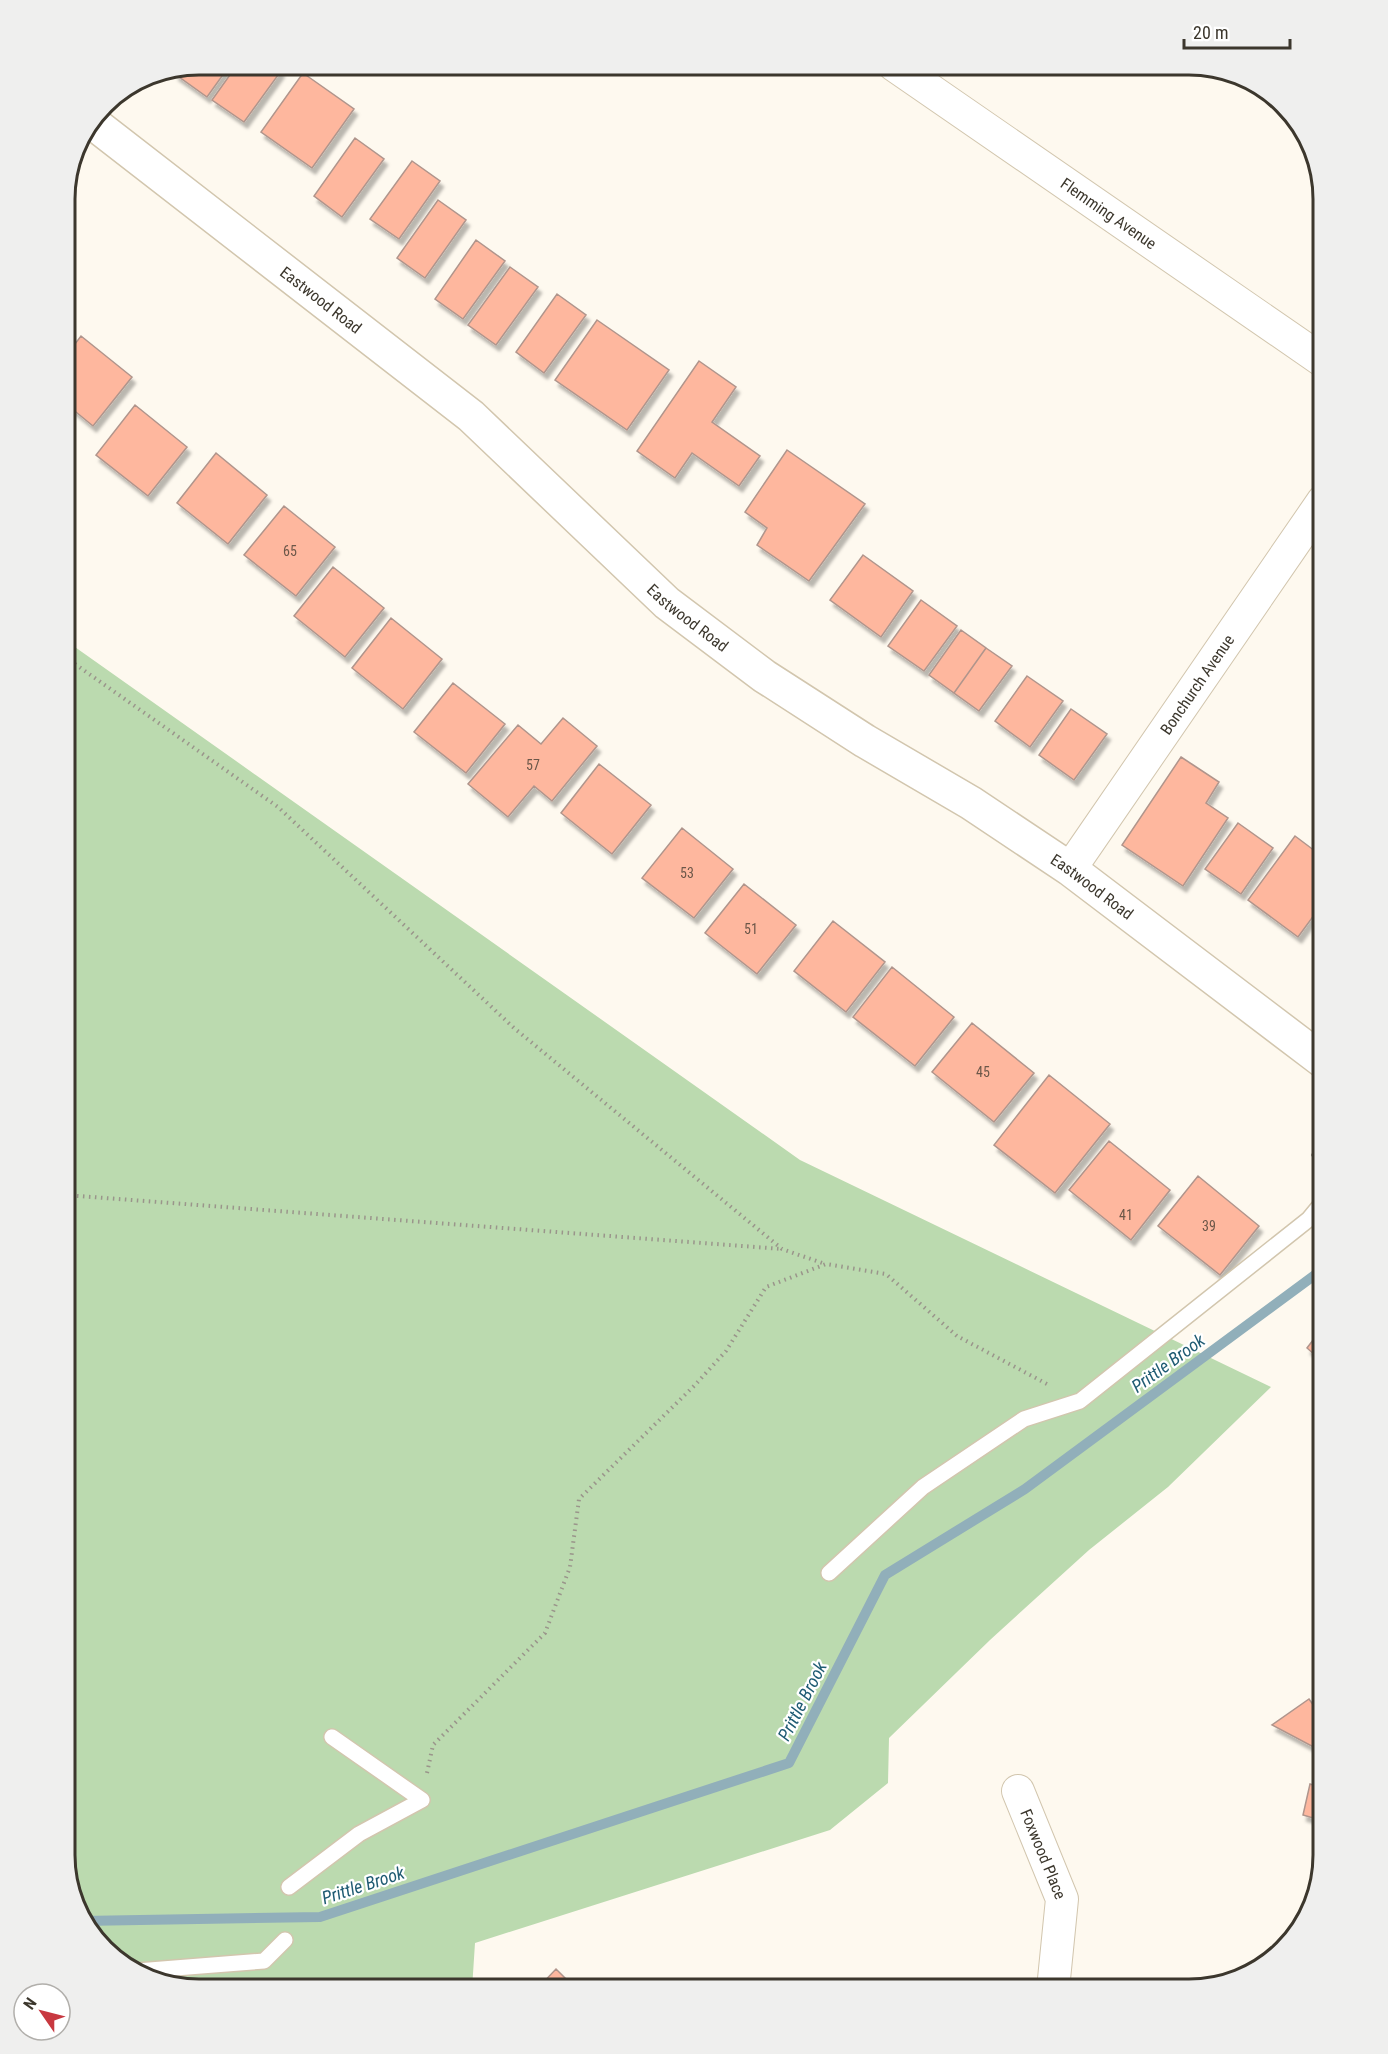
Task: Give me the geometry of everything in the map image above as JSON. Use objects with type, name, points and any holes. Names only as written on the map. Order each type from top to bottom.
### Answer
[{"type":"street","name":"Flemming Avenue","points":[[908,75],[1313,354]]},
{"type":"street","name":"Eastwood Road","points":[[98,127],[471,416],[667,603],[764,676],[865,741],[971,803],[1070,869],[1313,1053]]},
{"type":"street","name":"Bonchurch Avenue","points":[[1070,869],[1313,516]]},
{"type":"street","name":"Foxwood Place","points":[[1018,1791],[1062,1899],[1054,1979]]},
{"type":"lane","points":[[830,1573],[923,1487],[1024,1419],[1080,1401],[1313,1214]]},
{"type":"lane","points":[[289,1887],[359,1834],[422,1800],[332,1737]]},
{"type":"lane","points":[[153,1970],[264,1961],[285,1940]]},
{"type":"path","points":[[75,664],[278,807],[514,1028],[782,1249]]},
{"type":"path","points":[[75,1196],[782,1249],[826,1264],[886,1274],[957,1336],[1080,1401]]},
{"type":"path","points":[[422,1800],[433,1745],[545,1633],[570,1567],[579,1499],[695,1385],[726,1351],[766,1287],[826,1264]]},
{"type":"green space","points":[[75,647],[800,1160],[1271,1387],[1168,1487],[1089,1550],[990,1640],[889,1738],[888,1783],[830,1830],[475,1943],[473,1979],[191,1979],[175,1977],[144,1966],[111,1943],[84,1903],[79,1887],[75,1855]]},
{"type":"building","points":[[223,75],[207,97],[179,77]]},
{"type":"building","points":[[230,75],[278,75],[244,122],[212,100]]},
{"type":"building","points":[[302,75],[306,75],[354,109],[312,168],[261,132]]},
{"type":"building","points":[[355,138],[384,159],[342,217],[314,196]]},
{"type":"building","points":[[412,161],[440,181],[399,239],[370,219]]},
{"type":"building","points":[[438,200],[466,220],[425,278],[397,258]]},
{"type":"building","points":[[476,240],[505,261],[463,319],[435,299]]},
{"type":"building","points":[[510,267],[538,287],[496,345],[468,325]]},
{"type":"building","points":[[557,294],[586,315],[544,373],[516,352]]},
{"type":"building","points":[[597,320],[669,370],[627,430],[555,380]]},
{"type":"building","points":[[81,336],[132,377],[93,426],[75,411],[75,344]]},
{"type":"building","points":[[699,361],[736,387],[712,422],[760,456],[739,486],[692,453],[675,478],[637,451]]},
{"type":"building","points":[[135,405],[187,447],[148,496],[96,455]]},
{"type":"building","points":[[787,450],[865,504],[809,581],[757,545],[767,528],[745,512]]},
{"type":"building","points":[[216,453],[267,495],[228,544],[177,503]]},
{"type":"building","points":[[284,506],[335,547],[296,596],[244,555]]},
{"type":"building","points":[[863,555],[913,591],[881,637],[830,600]]},
{"type":"building","points":[[333,567],[384,608],[345,657],[294,616]]},
{"type":"building","points":[[921,600],[957,626],[924,671],[888,646]]},
{"type":"building","points":[[391,618],[442,659],[403,709],[352,668]]},
{"type":"building","points":[[961,630],[986,648],[954,693],[929,675]]},
{"type":"building","points":[[986,648],[1012,666],[979,711],[954,693]]},
{"type":"building","points":[[1027,676],[1063,701],[1030,747],[995,721]]},
{"type":"building","points":[[453,683],[505,724],[466,773],[414,732]]},
{"type":"building","points":[[1071,709],[1107,734],[1074,780],[1039,755]]},
{"type":"building","points":[[563,718],[597,746],[552,801],[534,786],[508,817],[468,784],[518,725],[541,744]]},
{"type":"building","points":[[1181,757],[1219,782],[1206,803],[1228,818],[1183,886],[1122,845]]},
{"type":"building","points":[[599,764],[651,805],[612,854],[561,813]]},
{"type":"building","points":[[1238,823],[1273,848],[1241,894],[1205,869]]},
{"type":"building","points":[[682,828],[733,869],[694,918],[642,878]]},
{"type":"building","points":[[1295,836],[1313,850],[1313,917],[1298,937],[1248,900]]},
{"type":"building","points":[[744,884],[796,925],[757,974],[705,933]]},
{"type":"building","points":[[833,921],[885,962],[846,1012],[794,971]]},
{"type":"building","points":[[892,967],[954,1017],[915,1066],[853,1017]]},
{"type":"building","points":[[972,1023],[1034,1073],[994,1122],[932,1072]]},
{"type":"building","points":[[1049,1075],[1110,1124],[1055,1193],[994,1145]]},
{"type":"building","points":[[1109,1141],[1170,1190],[1131,1240],[1069,1190]]},
{"type":"building","points":[[1198,1176],[1259,1226],[1220,1275],[1158,1226]]},
{"type":"building","points":[[1313,1340],[1313,1353],[1307,1348]]},
{"type":"building","points":[[1309,1699],[1313,1705],[1313,1747],[1272,1725]]},
{"type":"building","points":[[1310,1784],[1313,1785],[1313,1818],[1303,1815]]},
{"type":"building","points":[[556,1969],[566,1979],[546,1979]]},
{"type":"waterway","name":"Prittle Brook","points":[[94,1921],[320,1917],[789,1763],[885,1575],[1025,1489],[1313,1276]]}]
